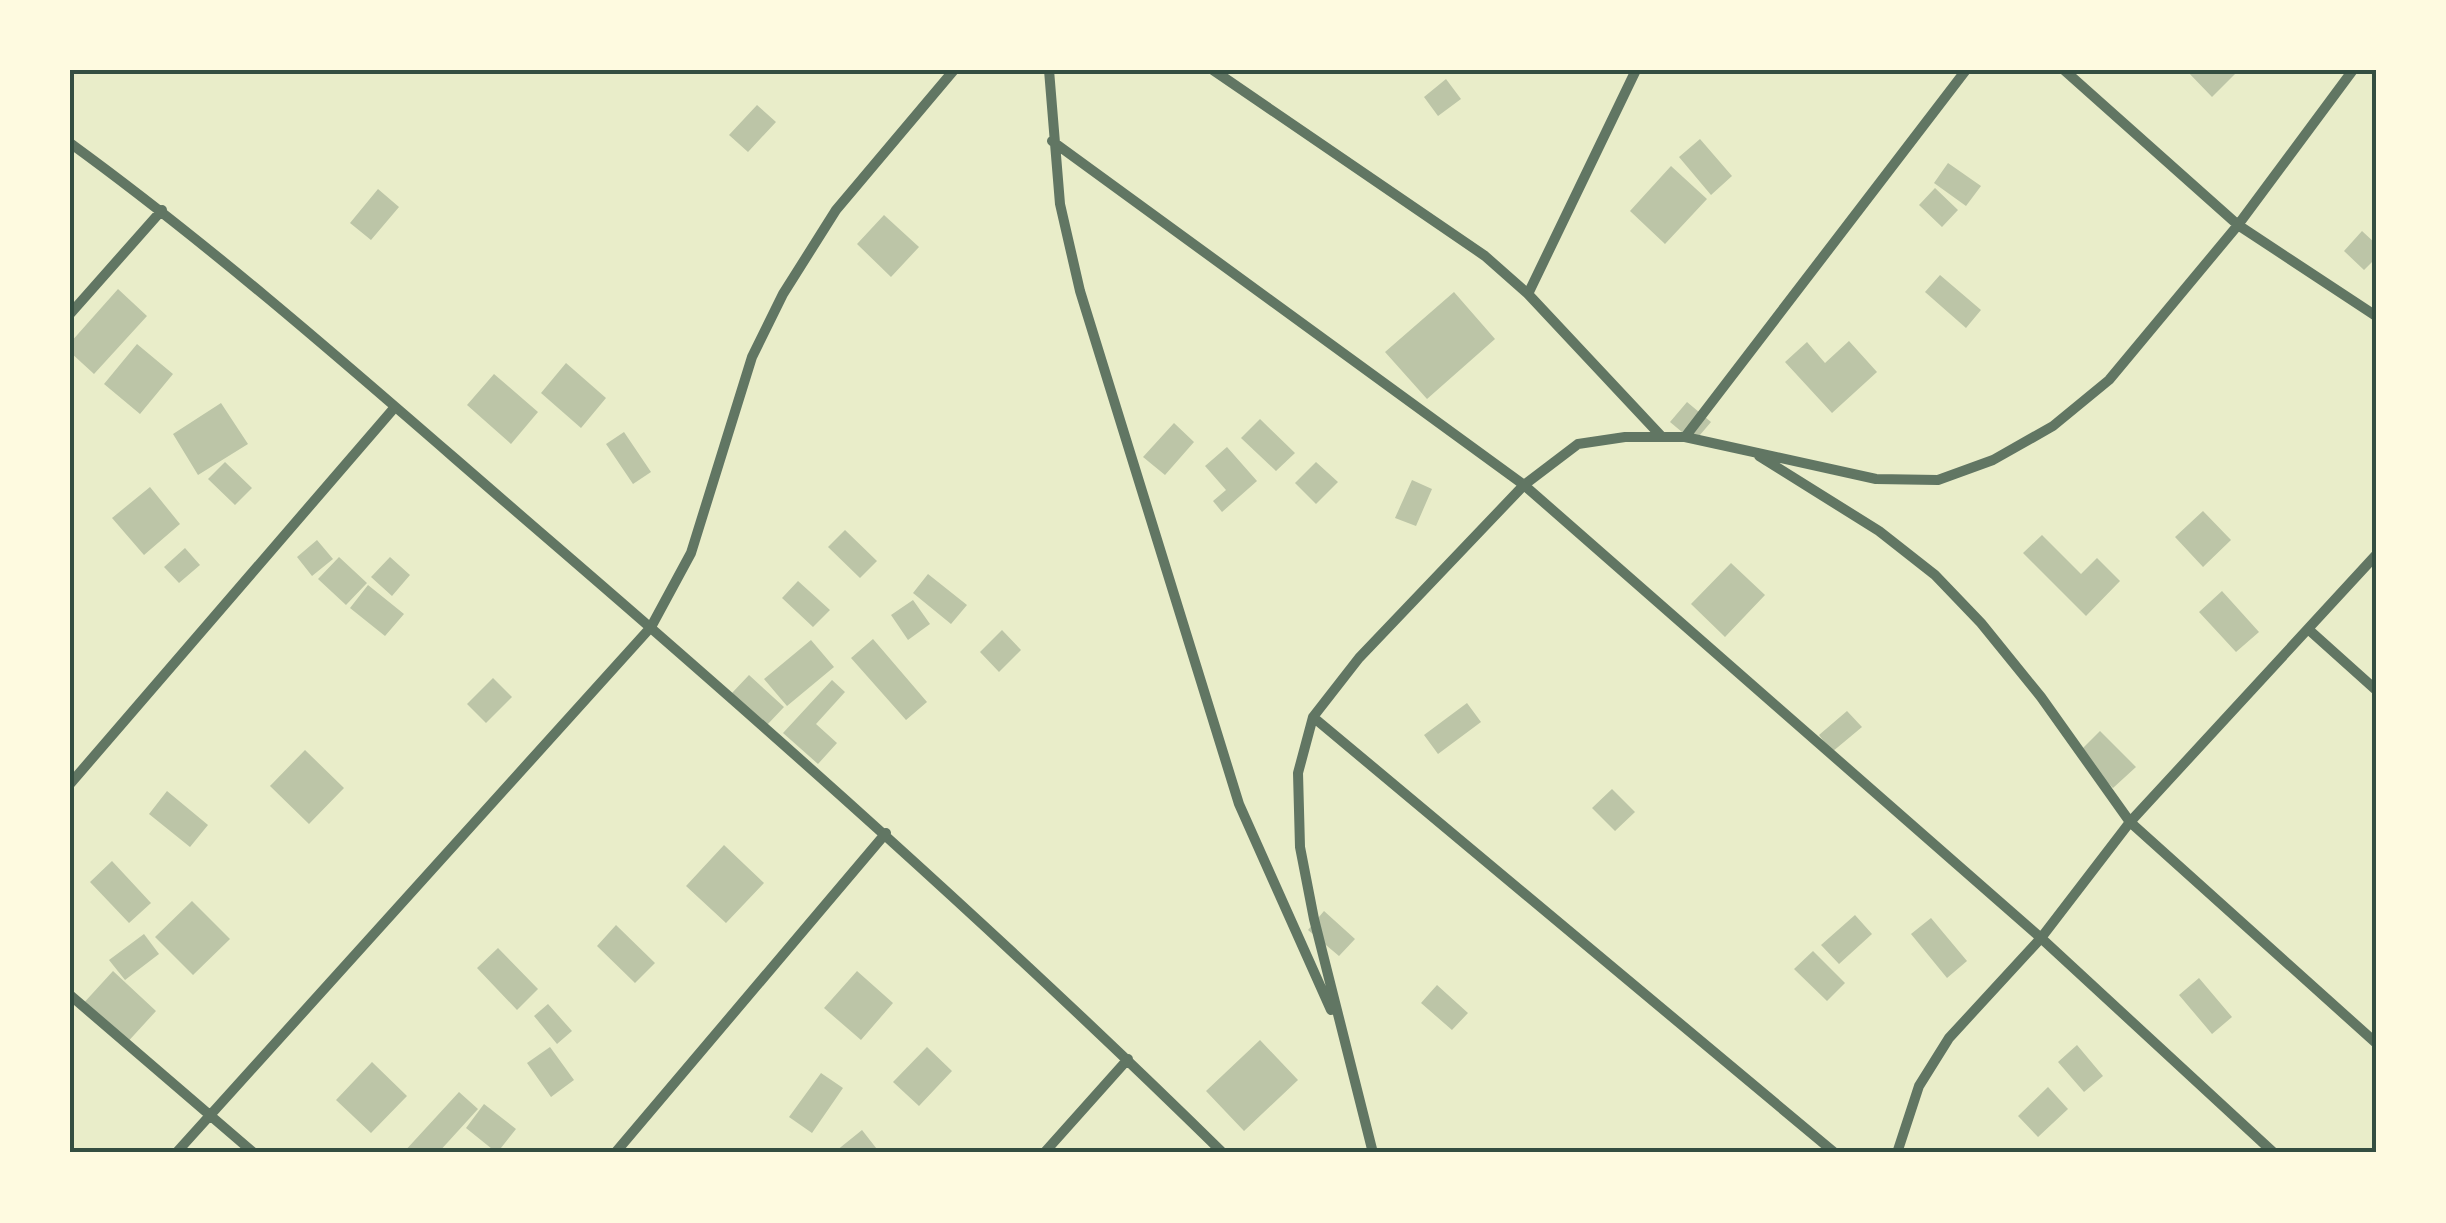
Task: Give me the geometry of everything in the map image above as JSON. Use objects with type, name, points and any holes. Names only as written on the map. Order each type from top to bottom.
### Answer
[{"type":"street","points":[[176,1153],[651,627],[691,553],[752,358],[783,294],[836,210],[954,70]]},
{"type":"street","points":[[1049,70],[1052,141],[1080,291],[1239,804],[1344,1038]]},
{"type":"street","points":[[1212,70],[1485,256],[1528,294],[1662,437]]},
{"type":"street","points":[[1528,294],[1636,70]]},
{"type":"street","points":[[1686,437],[1966,70]]},
{"type":"street","points":[[2064,70],[2238,225],[2376,316]]},
{"type":"street","points":[[1374,1153],[1300,847],[1298,773],[1313,718],[1359,658],[1524,485],[1578,444],[1686,437],[1876,478],[1938,480],[1993,460],[2053,426],[2109,380],[2238,225],[2353,70]]},
{"type":"street","points":[[1052,141],[1524,485],[2041,938],[2274,1153]]},
{"type":"street","points":[[70,143],[162,210],[396,407],[886,833],[1222,1153]]},
{"type":"street","points":[[70,314],[162,210]]},
{"type":"street","points":[[70,784],[396,407]]},
{"type":"street","points":[[1754,452],[1879,531],[1935,576],[1982,623],[2042,698],[2130,822],[2376,1044]]},
{"type":"street","points":[[1898,1153],[1920,1086],[1950,1038],[2041,938],[2130,822],[2376,555]]},
{"type":"street","points":[[2308,629],[2376,690]]},
{"type":"street","points":[[1313,718],[1835,1153]]},
{"type":"street","points":[[615,1153],[886,833]]},
{"type":"street","points":[[70,995],[254,1153]]},
{"type":"street","points":[[1044,1153],[1128,1060]]},
{"type":"building","points":[[2186,70],[2239,70],[2212,97]]},
{"type":"building","points":[[1446,79],[1461,99],[1438,116],[1424,97]]},
{"type":"building","points":[[757,105],[776,122],[748,152],[729,135]]},
{"type":"building","points":[[1700,139],[1732,176],[1711,195],[1679,157]]},
{"type":"building","points":[[1948,163],[1981,186],[1966,206],[1934,183]]},
{"type":"building","points":[[1671,166],[1707,199],[1665,244],[1630,211]]},
{"type":"building","points":[[1935,188],[1958,210],[1942,227],[1919,205]]},
{"type":"building","points":[[378,189],[399,207],[371,240],[350,223]]},
{"type":"building","points":[[884,215],[919,247],[891,277],[857,244]]},
{"type":"building","points":[[2362,231],[2376,244],[2376,258],[2364,270],[2344,251]]},
{"type":"building","points":[[1940,275],[1981,310],[1966,328],[1925,292]]},
{"type":"building","points":[[118,289],[147,316],[94,374],[70,352],[70,343]]},
{"type":"building","points":[[1454,292],[1495,339],[1427,399],[1385,352]]},
{"type":"building","points":[[1849,341],[1877,372],[1832,413],[1785,362],[1807,342],[1825,363]]},
{"type":"building","points":[[137,344],[173,374],[140,414],[104,384]]},
{"type":"building","points":[[566,363],[606,398],[581,428],[541,393]]},
{"type":"building","points":[[494,374],[538,412],[511,444],[467,405]]},
{"type":"building","points":[[1687,402],[1711,422],[1694,442],[1670,422]]},
{"type":"building","points":[[221,403],[248,444],[198,475],[173,434]]},
{"type":"building","points":[[1260,419],[1295,453],[1276,471],[1241,438]]},
{"type":"building","points":[[1174,423],[1194,442],[1165,475],[1143,457]]},
{"type":"building","points":[[624,432],[651,472],[633,484],[606,444]]},
{"type":"building","points":[[1227,447],[1257,481],[1222,512],[1213,501],[1226,490],[1205,466]]},
{"type":"building","points":[[225,462],[252,488],[235,505],[208,479]]},
{"type":"building","points":[[1316,462],[1338,482],[1316,504],[1295,483]]},
{"type":"building","points":[[1412,480],[1432,489],[1416,526],[1395,518]]},
{"type":"building","points":[[150,487],[180,524],[144,555],[112,518]]},
{"type":"building","points":[[2203,511],[2231,540],[2203,567],[2175,537]]},
{"type":"building","points":[[845,530],[877,561],[860,578],[828,547]]},
{"type":"building","points":[[2042,535],[2081,574],[2097,558],[2120,581],[2086,616],[2023,553]]},
{"type":"building","points":[[317,540],[333,559],[312,576],[297,557]]},
{"type":"building","points":[[185,548],[200,565],[179,583],[164,567]]},
{"type":"building","points":[[339,557],[367,583],[346,605],[318,579]]},
{"type":"building","points":[[390,557],[410,575],[392,596],[371,577]]},
{"type":"building","points":[[1731,563],[1765,595],[1725,637],[1691,604]]},
{"type":"building","points":[[928,574],[967,605],[951,624],[913,593]]},
{"type":"building","points":[[798,581],[830,610],[813,627],[782,598]]},
{"type":"building","points":[[368,585],[404,614],[385,636],[350,608]]},
{"type":"building","points":[[2222,591],[2259,632],[2236,652],[2199,612]]},
{"type":"building","points":[[913,600],[930,624],[908,640],[891,615]]},
{"type":"building","points":[[1002,630],[1021,650],[999,672],[980,652]]},
{"type":"building","points":[[873,639],[927,702],[906,720],[851,658]]},
{"type":"building","points":[[811,640],[834,667],[787,706],[764,679]]},
{"type":"building","points":[[749,675],[784,707],[767,725],[732,693]]},
{"type":"building","points":[[493,678],[512,697],[486,723],[467,704]]},
{"type":"building","points":[[832,680],[845,692],[816,724],[837,743],[818,764],[783,733]]},
{"type":"building","points":[[1467,703],[1481,722],[1438,754],[1424,735]]},
{"type":"building","points":[[1847,711],[1862,727],[1832,752],[1819,735]]},
{"type":"building","points":[[2100,731],[2136,767],[2113,788],[2078,753]]},
{"type":"building","points":[[305,750],[344,788],[309,824],[270,786]]},
{"type":"building","points":[[1612,789],[1635,812],[1615,831],[1592,808]]},
{"type":"building","points":[[167,791],[208,825],[190,847],[149,814]]},
{"type":"building","points":[[724,845],[764,883],[726,923],[686,886]]},
{"type":"building","points":[[112,861],[151,903],[129,923],[90,882]]},
{"type":"building","points":[[192,901],[230,939],[193,975],[155,937]]},
{"type":"building","points":[[1324,911],[1355,939],[1339,956],[1308,930]]},
{"type":"building","points":[[1855,915],[1872,934],[1839,964],[1821,945]]},
{"type":"building","points":[[1931,918],[1967,961],[1947,978],[1911,934]]},
{"type":"building","points":[[616,925],[655,963],[635,983],[597,946]]},
{"type":"building","points":[[144,934],[159,954],[125,980],[109,960]]},
{"type":"building","points":[[498,948],[538,989],[517,1010],[477,968]]},
{"type":"building","points":[[1813,951],[1845,983],[1827,1001],[1794,969]]},
{"type":"building","points":[[113,971],[156,1011],[124,1046],[81,1006]]},
{"type":"building","points":[[857,971],[893,1003],[861,1040],[824,1008]]},
{"type":"building","points":[[2199,978],[2232,1017],[2212,1034],[2179,995]]},
{"type":"building","points":[[1437,985],[1468,1013],[1452,1030],[1421,1003]]},
{"type":"building","points":[[548,1004],[572,1031],[557,1044],[534,1016]]},
{"type":"building","points":[[1260,1040],[1298,1080],[1244,1131],[1206,1091]]},
{"type":"building","points":[[2077,1045],[2103,1076],[2084,1092],[2058,1062]]},
{"type":"building","points":[[550,1047],[574,1080],[551,1097],[527,1063]]},
{"type":"building","points":[[927,1047],[952,1071],[919,1106],[893,1082]]},
{"type":"building","points":[[372,1062],[407,1096],[371,1133],[336,1100]]},
{"type":"building","points":[[821,1073],[843,1088],[812,1133],[789,1117]]},
{"type":"building","points":[[2048,1087],[2068,1109],[2038,1137],[2018,1116]]},
{"type":"building","points":[[459,1092],[478,1109],[438,1153],[403,1153]]},
{"type":"building","points":[[484,1104],[516,1129],[497,1153],[466,1128]]},
{"type":"building","points":[[862,1130],[880,1153],[836,1151]]}]
